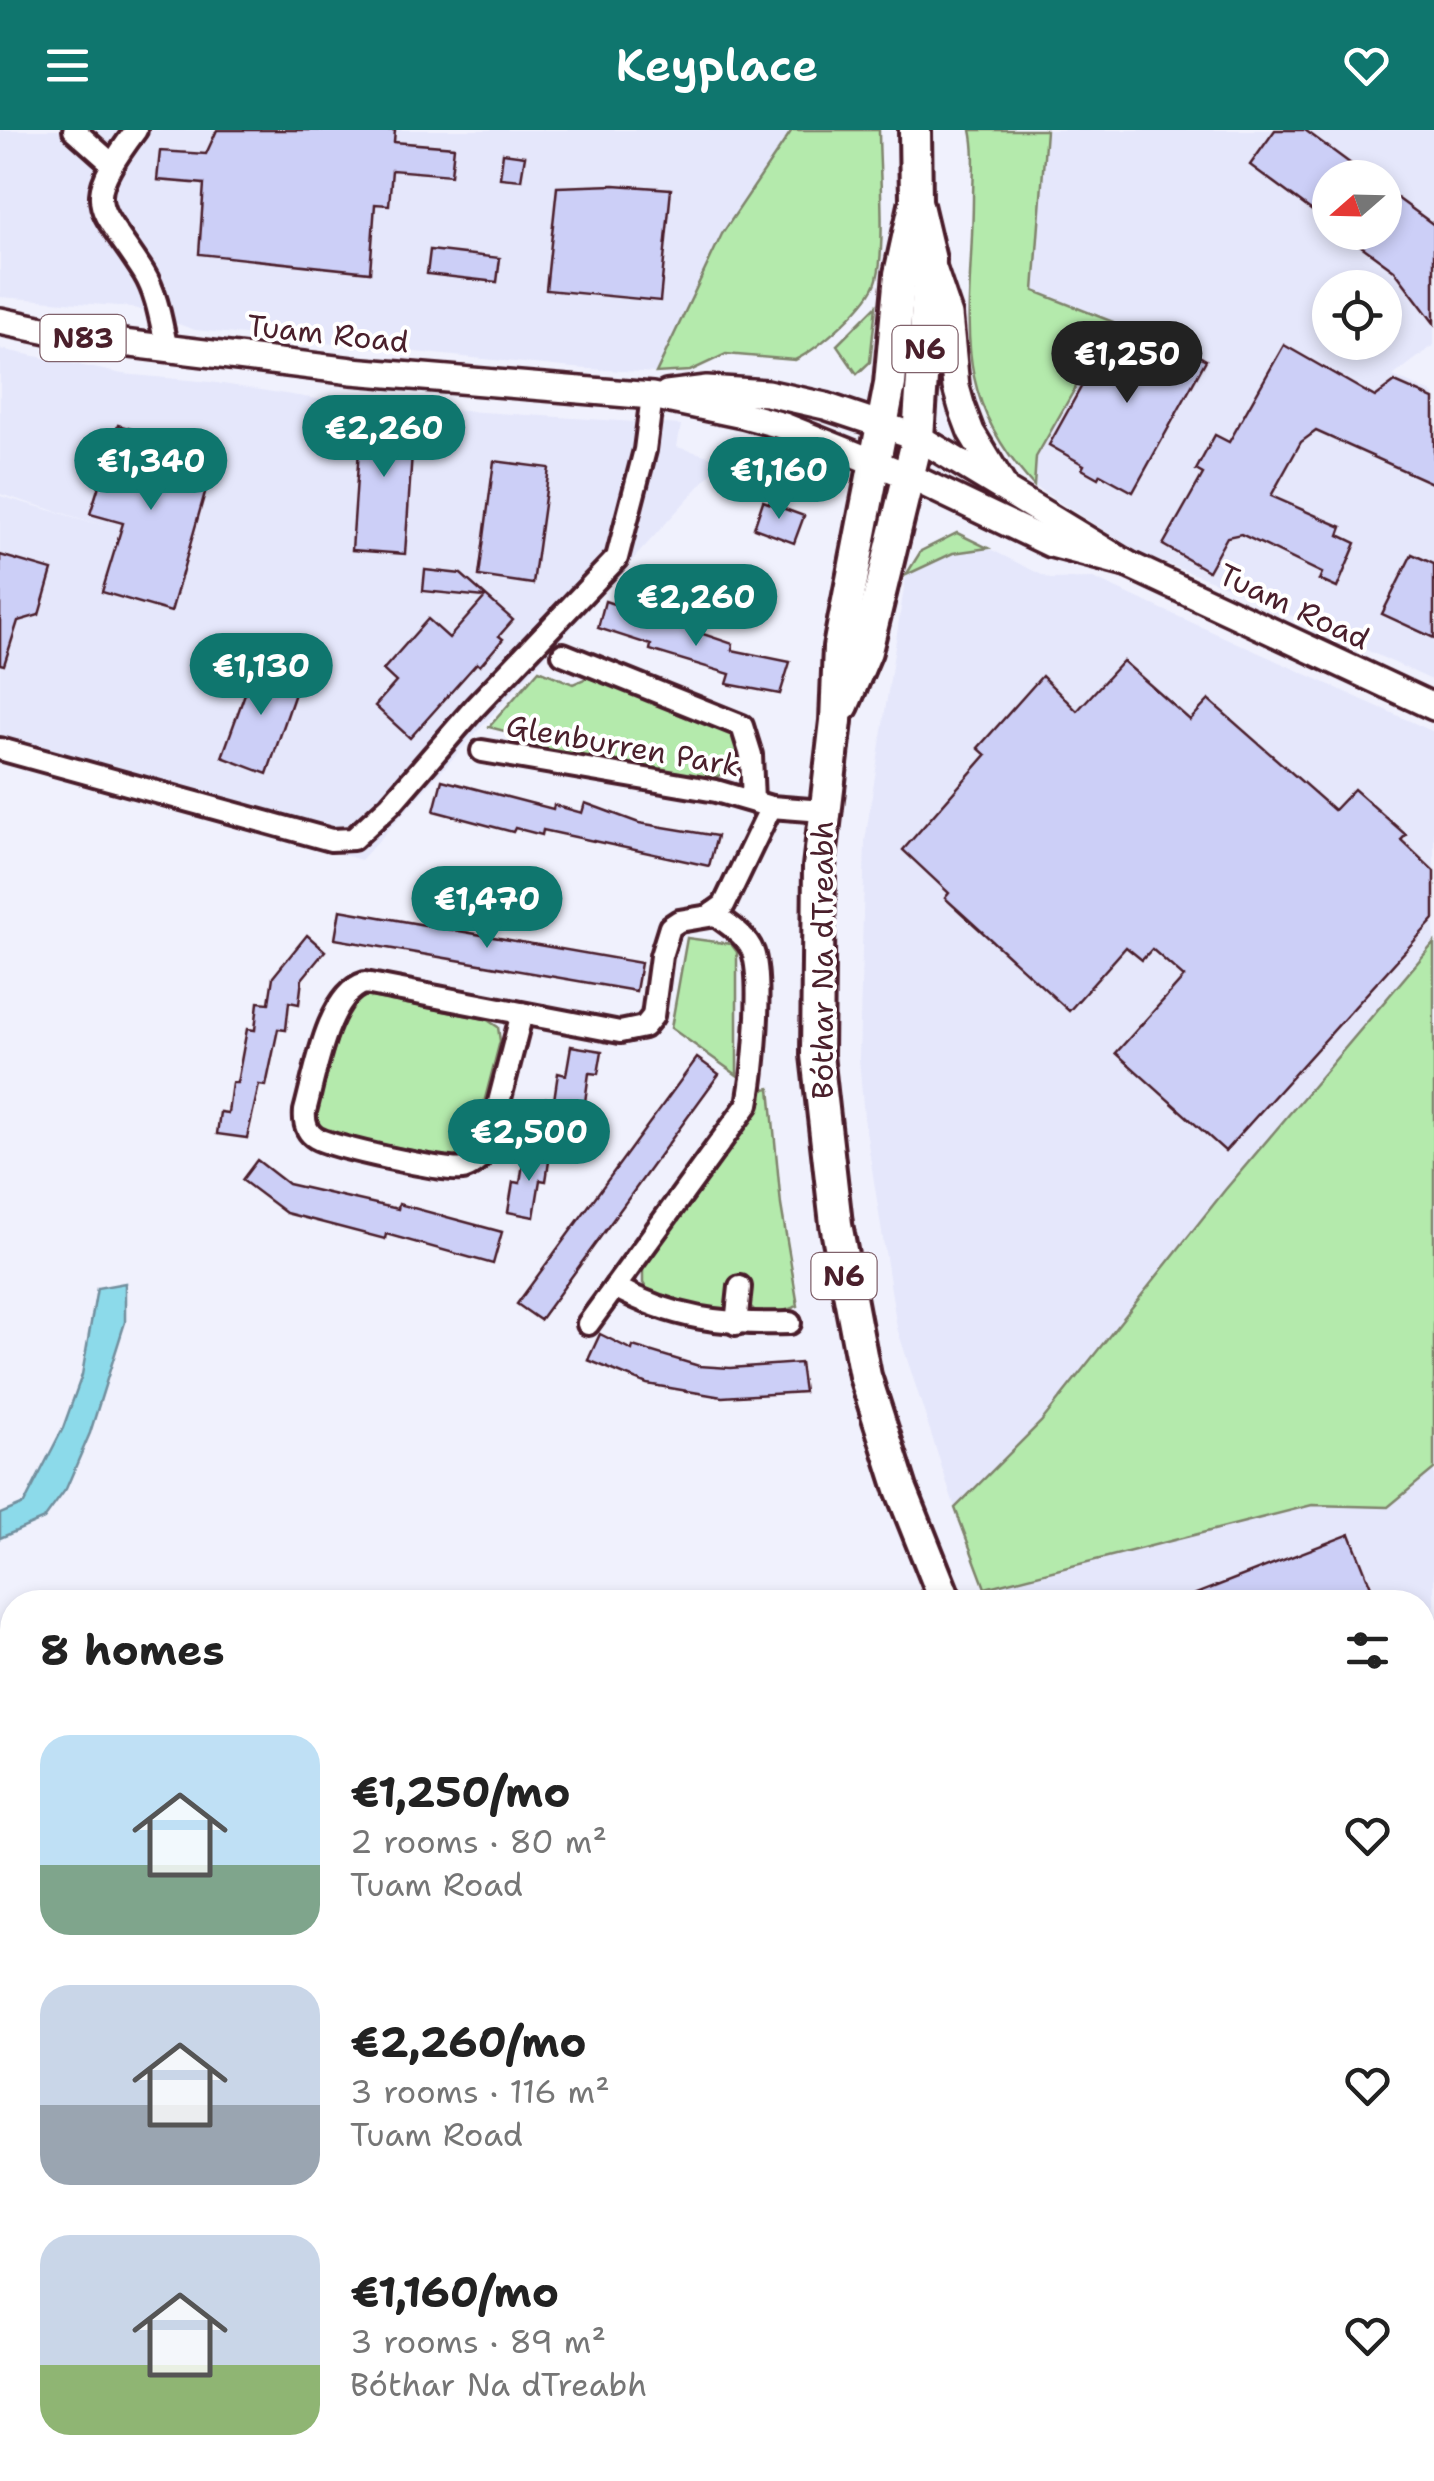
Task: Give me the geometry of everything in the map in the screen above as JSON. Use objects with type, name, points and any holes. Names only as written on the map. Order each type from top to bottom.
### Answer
[{"type":"highway","name":"Bóthar Na dTreabh","points":[[836,721],[866,651],[918,438],[930,260],[916,201],[915,130]]},
{"type":"highway","name":"Bóthar Na dTreabh","points":[[916,201],[900,274],[883,424],[840,647],[836,721],[822,811],[818,1055],[836,1224],[864,1376],[895,1472],[941,1590]]},
{"type":"main road","points":[[930,260],[949,315],[962,408],[971,432],[1005,488]]},
{"type":"main road","name":"Tuam Road","points":[[0,321],[166,349],[352,371],[652,396],[784,426],[911,476],[1050,544],[1128,564]]},
{"type":"main road","name":"Tuam Road","points":[[652,396],[707,390],[768,392],[883,424],[918,438],[1128,564],[1434,707]]},
{"type":"street","points":[[74,130],[111,163]]},
{"type":"street","points":[[136,130],[111,163],[101,191],[102,209],[110,228],[146,275],[157,302],[166,349]]},
{"type":"street","points":[[0,749],[331,840],[353,839],[390,804],[474,707],[617,558],[645,450],[652,396]]},
{"type":"street","name":"Glenburren Park","points":[[563,654],[742,726],[762,804],[740,876],[724,905],[713,913]]},
{"type":"street","name":"Glenburren Park","points":[[482,751],[716,791],[762,804],[822,811]]},
{"type":"street","points":[[522,1012],[489,1141],[484,1155],[469,1166],[448,1169],[331,1145],[312,1136],[306,1128],[304,1111],[336,1009],[354,986],[364,983],[522,1012],[620,1032],[644,1027],[653,1016],[661,956],[670,927],[713,913],[742,934],[755,962],[754,1069],[748,1104],[588,1324]]},
{"type":"street","points":[[615,1287],[669,1312],[736,1324],[790,1322]]},
{"type":"street","points":[[736,1324],[740,1288]]},
{"type":"shaded area","points":[[0,130],[792,130],[722,234],[656,373],[195,330],[131,307],[0,297]]},
{"type":"shaded area","points":[[1046,130],[1434,130],[1434,345],[1393,376],[1434,394],[1434,681],[1226,586],[1143,555],[1034,486],[1036,458],[1112,322],[1034,291]]},
{"type":"shaded area","points":[[0,349],[123,374],[210,382],[342,403],[681,425],[677,447],[723,460],[361,860],[0,760],[0,496],[105,526],[0,494]]},
{"type":"shaded area","points":[[988,548],[1050,579],[1093,578],[1434,732],[1434,942],[1225,1190],[1041,1421],[955,1508],[897,1328],[864,1118],[859,1058],[865,841],[906,575],[954,553]]},
{"type":"shaded area","points":[[1434,1469],[1434,1590],[985,1588],[1312,1505],[1388,1507]]},
{"type":"green space","points":[[792,130],[879,130],[881,247],[873,289],[842,324],[795,360],[726,354],[690,371],[656,373],[722,234]]},
{"type":"green space","points":[[971,130],[1046,130],[1034,291],[1113,322],[1036,457],[1034,486],[1006,451],[987,417],[970,351],[974,165]]},
{"type":"green space","points":[[876,306],[870,362],[857,374],[837,345]]},
{"type":"green space","points":[[957,533],[988,548],[953,553],[906,575],[921,551]]},
{"type":"green space","points":[[539,670],[573,684],[589,677],[719,724],[735,740],[735,759],[723,774],[700,779],[532,749],[524,736],[489,727]]},
{"type":"green space","points":[[687,938],[731,944],[737,952],[737,1075],[671,1028]]},
{"type":"green space","points":[[1434,943],[1434,1469],[1388,1507],[1312,1505],[985,1588],[955,1508],[1041,1422],[1225,1190]]},
{"type":"green space","points":[[358,997],[486,1019],[498,1027],[500,1041],[473,1145],[453,1158],[327,1134],[317,1123],[315,1112],[346,1010]]},
{"type":"green space","points":[[770,1088],[781,1205],[798,1306],[772,1315],[758,1314],[749,1305],[750,1282],[733,1280],[725,1308],[713,1313],[651,1296],[643,1283],[643,1265],[749,1119],[759,1090]]},
{"type":"water","points":[[125,1283],[125,1322],[90,1433],[66,1489],[44,1519],[0,1538],[0,1514],[24,1504],[63,1428],[82,1375],[97,1288]]},
{"type":"building","points":[[217,130],[395,130],[394,142],[454,147],[451,175],[392,170],[389,205],[375,204],[370,272],[199,254],[204,184],[157,180],[160,151],[206,154]]},
{"type":"building","points":[[1275,130],[1305,130],[1346,160],[1312,160],[1312,211],[1250,165]]},
{"type":"building","points":[[503,153],[525,156],[521,180],[500,178]]},
{"type":"building","points":[[557,187],[671,189],[660,301],[546,290]]},
{"type":"building","points":[[1402,201],[1434,225],[1434,323],[1402,281],[1402,270],[1394,270],[1367,250],[1402,250]]},
{"type":"building","points":[[430,250],[500,258],[497,282],[427,274]]},
{"type":"building","points":[[1115,326],[1145,342],[1152,330],[1206,360],[1133,492],[1100,474],[1098,478],[1049,445]]},
{"type":"building","points":[[1284,345],[1375,397],[1395,382],[1434,399],[1434,484],[1316,431],[1301,442],[1271,496],[1342,527],[1339,535],[1356,543],[1337,588],[1319,580],[1322,573],[1241,534],[1227,537],[1208,571],[1163,545],[1203,474],[1196,470],[1215,435],[1229,442]]},
{"type":"building","points":[[362,406],[415,410],[405,554],[352,550]]},
{"type":"building","points":[[118,425],[216,454],[171,612],[102,592],[123,523],[90,514]]},
{"type":"building","points":[[494,461],[549,468],[533,584],[479,576]]},
{"type":"building","points":[[763,501],[804,516],[794,543],[754,528]]},
{"type":"building","points":[[1412,554],[1434,564],[1434,638],[1382,614]]},
{"type":"building","points":[[0,555],[52,570],[39,615],[18,621],[4,665],[0,664]]},
{"type":"building","points":[[425,570],[461,574],[513,620],[480,666],[477,663],[410,738],[375,706],[396,682],[383,670],[428,619],[449,638],[485,597],[423,591]]},
{"type":"building","points":[[605,601],[733,644],[732,650],[790,662],[780,694],[727,684],[730,674],[650,650],[651,645],[598,628]]},
{"type":"building","points":[[1123,661],[1190,720],[1209,700],[1334,810],[1354,789],[1406,835],[1401,840],[1434,871],[1434,919],[1225,1151],[1116,1053],[1184,977],[1152,949],[1142,960],[1126,947],[1069,1011],[945,898],[949,893],[903,850],[986,755],[978,748],[1042,676],[1077,711]]},
{"type":"building","points":[[256,663],[300,679],[267,774],[222,757]]},
{"type":"building","points":[[442,780],[553,809],[554,805],[582,813],[585,803],[639,823],[717,836],[709,866],[543,830],[542,835],[515,828],[513,832],[434,811]]},
{"type":"building","points":[[340,910],[641,963],[636,991],[335,939]]},
{"type":"building","points":[[307,935],[325,951],[302,979],[299,1004],[289,1002],[286,1030],[278,1029],[266,1086],[259,1085],[247,1138],[217,1134],[220,1112],[228,1113],[232,1083],[237,1083],[247,1029],[255,1030],[258,1002],[269,1003],[273,977]]},
{"type":"building","points":[[571,1046],[602,1051],[598,1074],[589,1073],[585,1102],[579,1101],[565,1155],[537,1150],[546,1098],[554,1100],[558,1073],[566,1075]]},
{"type":"building","points":[[697,1058],[719,1074],[540,1320],[517,1304]]},
{"type":"building","points":[[525,1150],[550,1155],[546,1181],[540,1180],[534,1217],[508,1212],[513,1182],[520,1183]]},
{"type":"building","points":[[257,1160],[288,1184],[398,1209],[399,1204],[502,1232],[493,1264],[386,1234],[385,1239],[286,1213],[242,1180]]},
{"type":"building","points":[[600,1334],[632,1350],[633,1346],[699,1366],[800,1363],[804,1392],[722,1397],[647,1384],[588,1360]]},
{"type":"building","points":[[1350,1534],[1372,1590],[1206,1590]]}]
